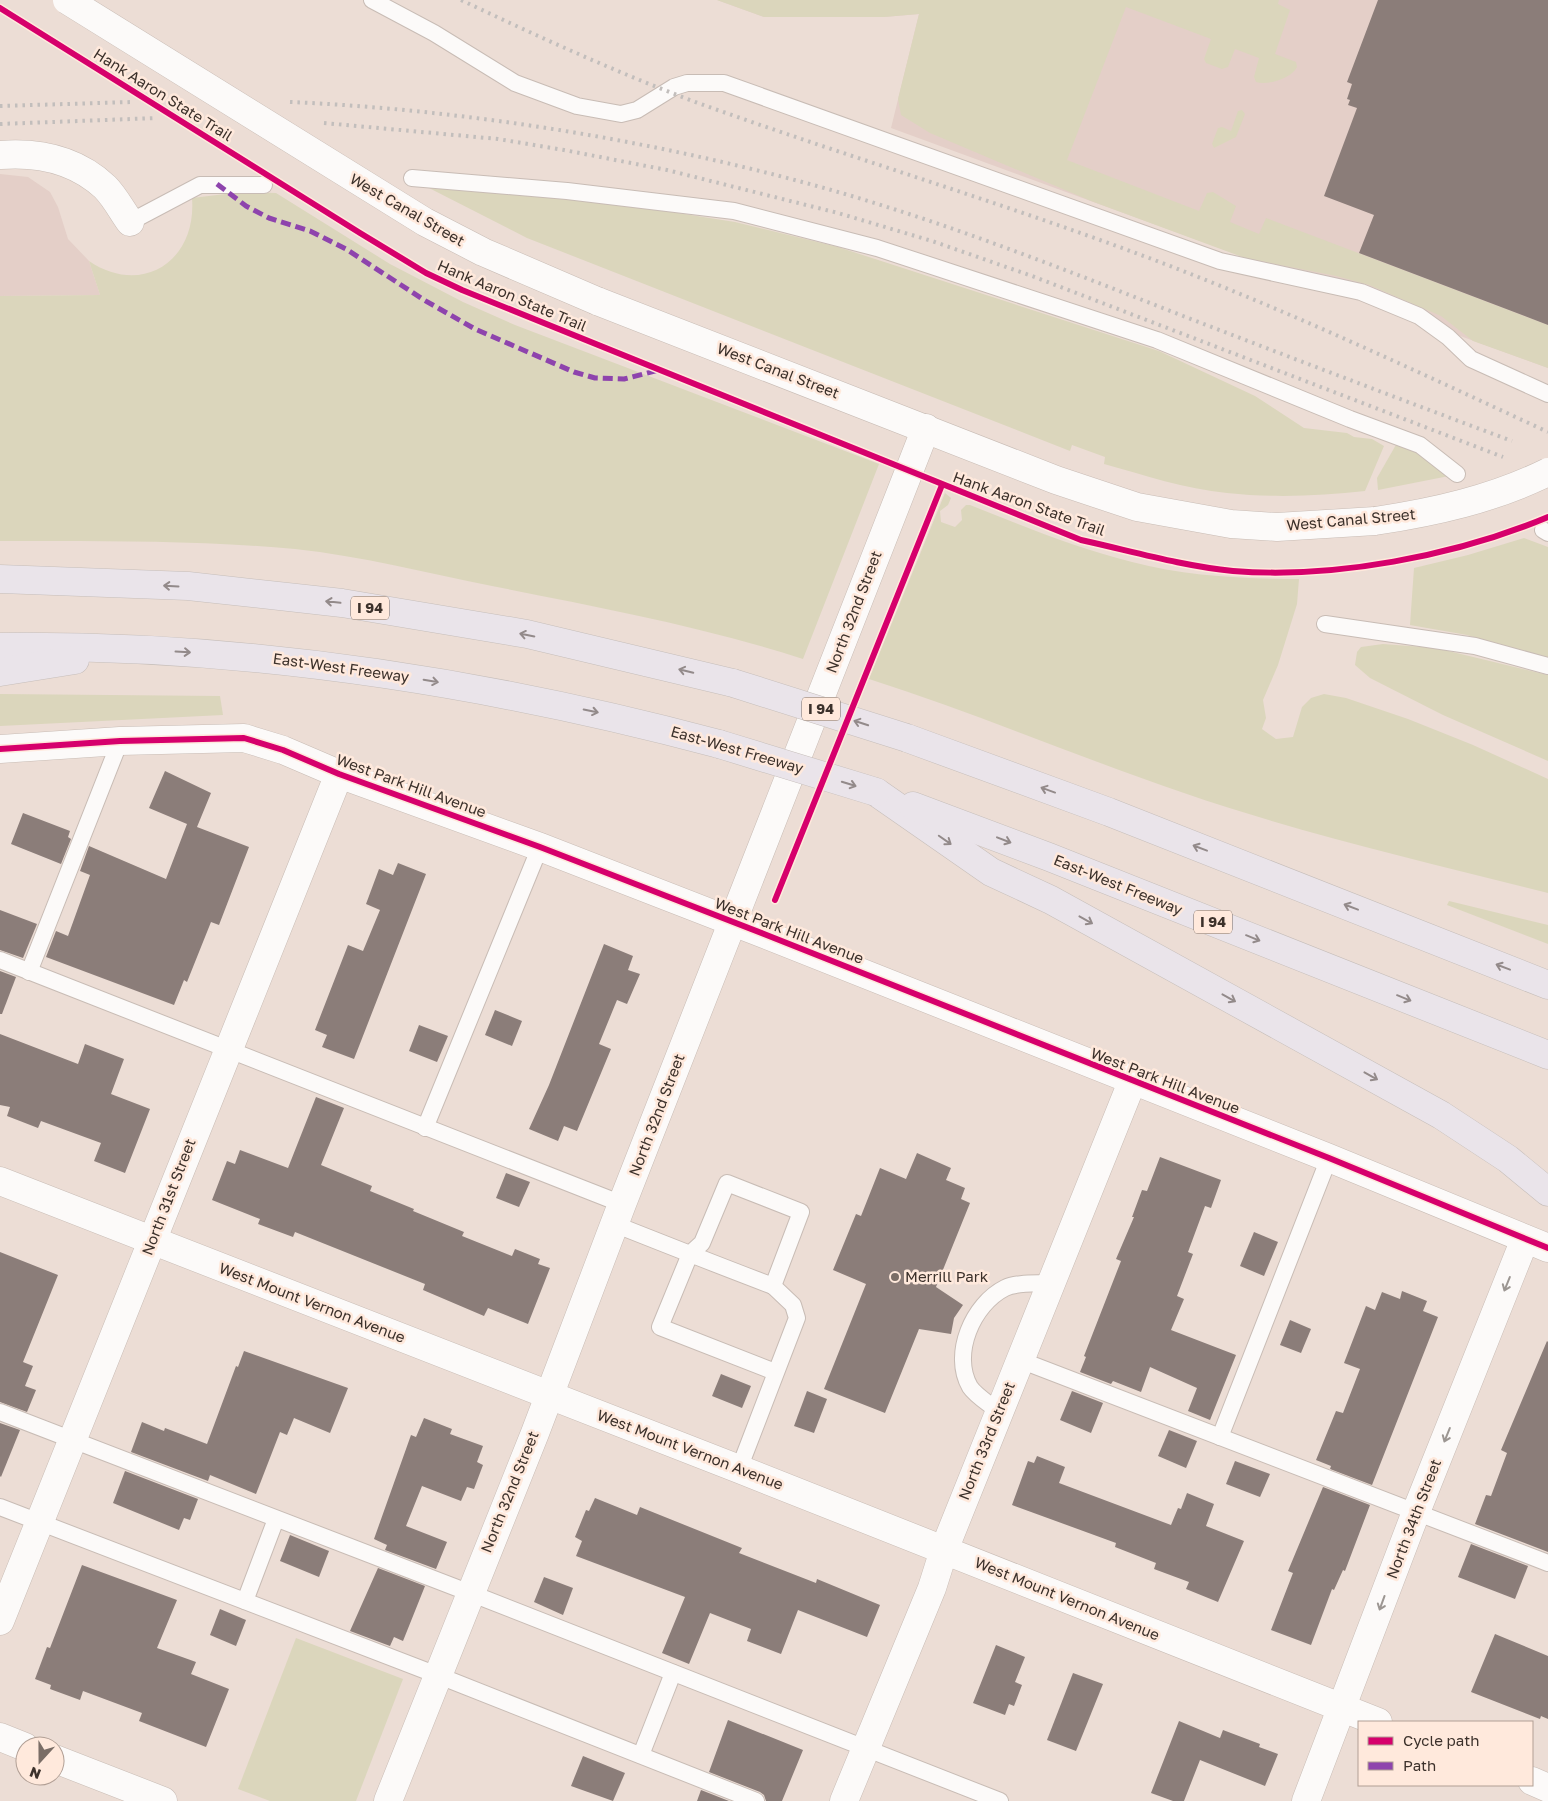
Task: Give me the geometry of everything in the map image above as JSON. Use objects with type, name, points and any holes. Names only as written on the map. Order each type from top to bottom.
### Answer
[{"type":"highway","name":"I 94","points":[[0,579],[188,586],[342,604],[527,634],[733,682],[908,738],[1109,812],[1548,985]]},
{"type":"highway","name":"East-West Freeway","points":[[0,647],[134,649],[274,658],[345,666],[596,712],[719,744],[876,792],[1049,857],[1548,1055]]},
{"type":"highway","points":[[0,672],[134,649]]},
{"type":"highway","points":[[876,792],[991,872],[1051,900],[1441,1115],[1508,1159],[1548,1192]]},
{"type":"street","name":"West Canal Street","points":[[67,0],[425,222],[483,252],[597,300],[1088,492],[1146,509],[1231,524],[1277,527],[1375,521],[1443,510],[1508,489],[1548,472]]},
{"type":"street","points":[[0,155],[44,156],[70,164],[105,187],[130,222]]},
{"type":"street","name":"North 32nd Street","points":[[388,1801],[549,1395],[926,428]]},
{"type":"street","name":"West Park Hill Avenue","points":[[0,749],[120,741],[244,738],[283,750],[339,774],[540,846],[1132,1082],[1329,1158],[1537,1243]]},
{"type":"street","name":"North 31st Street","points":[[0,1621],[152,1242],[226,1051],[339,774]]},
{"type":"street","name":"North 33rd Street","points":[[844,1801],[932,1588],[944,1550],[1132,1082]]},
{"type":"street","name":"West Mount Vernon Avenue","points":[[0,1181],[152,1242],[739,1469],[1375,1721]]},
{"type":"street","name":"North 34th Street","points":[[1306,1801],[1416,1512],[1537,1243]]},
{"type":"street","points":[[0,1737],[15,1743]]},
{"type":"street","points":[[65,1763],[163,1801]]},
{"type":"street","points":[[1533,1782],[1548,1788]]},
{"type":"lane","points":[[372,0],[434,33],[515,83],[577,106],[620,114],[637,110],[674,87],[687,83],[724,83],[1220,260],[1361,292],[1418,316],[1448,337],[1470,359],[1548,394]]},
{"type":"lane","points":[[412,178],[567,191],[734,211],[877,248],[1157,340],[1332,412],[1420,445],[1458,474]]},
{"type":"lane","points":[[130,222],[200,185],[264,186]]},
{"type":"lane","points":[[1325,624],[1475,646],[1548,666]]},
{"type":"lane","points":[[29,972],[120,741]]},
{"type":"lane","points":[[425,1128],[540,846]]},
{"type":"lane","points":[[0,960],[226,1051],[425,1128],[618,1214],[690,1254],[774,1286],[793,1305],[797,1318],[739,1469]]},
{"type":"lane","points":[[1220,1437],[1329,1158]]},
{"type":"lane","points":[[774,1286],[802,1212],[727,1183],[702,1243],[690,1254],[660,1326],[775,1372]]},
{"type":"lane","points":[[999,1412],[971,1388],[962,1368],[972,1321],[988,1299],[1007,1287],[1051,1283]]},
{"type":"lane","points":[[1020,1360],[1548,1563]]},
{"type":"lane","points":[[0,1412],[470,1593],[1000,1801]]},
{"type":"lane","points":[[0,1507],[437,1674],[756,1801]]},
{"type":"lane","points":[[245,1601],[276,1519]]},
{"type":"lane","points":[[640,1755],[673,1673]]},
{"type":"shaded area","points":[[717,0],[1548,0],[1548,368],[891,128],[919,14],[884,17],[764,17]]},
{"type":"shaded area","points":[[717,0],[1279,0],[1278,4],[1290,10],[1275,54],[1296,62],[1297,67],[1285,78],[1267,83],[1256,82],[1254,77],[1259,58],[1235,49],[1228,67],[1222,69],[1206,63],[1204,59],[1211,39],[1126,7],[1067,160],[1199,211],[1207,193],[1213,192],[1236,206],[1230,222],[1259,234],[1266,218],[1548,325],[1548,368],[1473,341],[1441,316],[1369,285],[1336,276],[1245,258],[1091,201],[930,133],[901,115],[898,99],[919,14],[884,17],[764,17]]},
{"type":"shaded area","points":[[1242,110],[1245,114],[1236,137],[1214,148],[1212,144],[1218,128],[1222,127],[1231,131],[1238,111]]},
{"type":"shaded area","points":[[0,174],[28,177],[50,192],[58,207],[68,239],[89,261],[100,295],[0,296]]},
{"type":"shaded area","points":[[429,188],[533,194],[646,208],[735,222],[838,247],[1159,351],[1255,396],[1304,428],[1347,433],[1354,437],[1372,439],[1384,446],[1365,491],[1314,495],[1262,496],[1211,491],[1165,481],[1104,464],[1105,457],[1072,445],[1070,451],[527,238]]},
{"type":"shaded area","points":[[242,192],[276,193],[390,264],[463,302],[515,325],[879,464],[803,659],[765,647],[649,618],[394,565],[320,552],[258,546],[184,543],[0,541],[0,296],[100,295],[89,261],[109,271],[128,275],[146,273],[162,267],[176,255],[185,239],[191,220],[192,198]]},
{"type":"shaded area","points":[[1397,443],[1415,451],[1449,476],[1378,490],[1377,478]]},
{"type":"shaded area","points":[[945,493],[951,498],[948,505],[940,511],[941,522],[955,527],[962,520],[961,510],[966,505],[970,505],[1070,543],[1152,567],[1214,576],[1299,579],[1297,604],[1278,665],[1263,700],[1266,718],[1262,729],[1276,739],[1293,737],[1302,707],[1311,698],[1324,694],[1346,698],[1408,719],[1473,745],[1548,779],[1548,893],[1365,847],[1229,808],[869,679]]},
{"type":"shaded area","points":[[1524,538],[1548,547],[1548,659],[1467,635],[1410,625],[1414,568],[1468,555]]},
{"type":"shaded area","points":[[1383,644],[1436,648],[1548,675],[1548,761],[1443,715],[1370,678],[1355,665],[1357,652],[1361,647]]},
{"type":"shaded area","points":[[0,694],[220,696],[223,715],[0,726]]},
{"type":"shaded area","points":[[1449,901],[1548,925],[1548,944],[1447,905]]},
{"type":"shaded area","points":[[296,1638],[403,1679],[356,1801],[270,1801],[238,1789]]},
{"type":"building","points":[[1378,0],[1548,0],[1548,325],[1359,253],[1374,215],[1324,196],[1357,108],[1348,105],[1350,100],[1347,99],[1352,84],[1347,82]]},
{"type":"building","points":[[165,771],[211,793],[197,827],[249,847],[219,925],[211,922],[187,982],[184,980],[174,1005],[46,957],[56,931],[68,936],[90,875],[80,871],[89,846],[166,879],[187,824],[149,808]]},
{"type":"building","points":[[23,813],[70,831],[68,837],[71,839],[61,864],[11,844]]},
{"type":"building","points":[[398,863],[426,874],[354,1059],[322,1047],[327,1035],[315,1030],[348,945],[363,951],[380,910],[366,904],[379,869],[393,875]]},
{"type":"building","points":[[0,910],[37,924],[23,958],[0,950]]},
{"type":"building","points":[[604,944],[633,956],[628,970],[640,974],[627,1004],[617,1000],[599,1044],[611,1049],[577,1131],[564,1126],[558,1141],[529,1129],[549,1085]]},
{"type":"building","points":[[0,971],[16,977],[2,1014],[0,1014]]},
{"type":"building","points":[[495,1010],[522,1021],[512,1046],[485,1035]]},
{"type":"building","points":[[419,1025],[448,1036],[437,1062],[409,1051]]},
{"type":"building","points":[[0,1034],[78,1064],[85,1044],[124,1059],[111,1094],[150,1109],[125,1173],[94,1161],[101,1143],[41,1121],[38,1128],[7,1116],[10,1107],[0,1105]]},
{"type":"building","points":[[316,1097],[344,1108],[321,1165],[372,1186],[370,1191],[464,1232],[462,1236],[512,1256],[515,1249],[540,1259],[538,1264],[550,1268],[528,1324],[488,1308],[484,1316],[423,1290],[425,1284],[295,1232],[293,1237],[258,1224],[260,1219],[212,1200],[227,1161],[235,1164],[240,1150],[288,1168]]},
{"type":"building","name":"Merrill Park","points":[[917,1153],[951,1168],[946,1180],[965,1188],[961,1199],[970,1203],[936,1287],[963,1305],[954,1318],[951,1334],[919,1329],[885,1413],[824,1389],[866,1284],[833,1270],[856,1214],[861,1216],[880,1168],[906,1179]]},
{"type":"building","points":[[1160,1157],[1221,1180],[1211,1208],[1205,1206],[1188,1252],[1193,1254],[1177,1296],[1184,1299],[1171,1330],[1236,1355],[1210,1420],[1188,1411],[1197,1388],[1150,1367],[1141,1392],[1113,1381],[1111,1384],[1080,1372],[1086,1357],[1084,1356],[1121,1261],[1116,1259],[1134,1217],[1132,1217],[1142,1190],[1147,1191]]},
{"type":"building","points":[[506,1173],[530,1182],[519,1207],[496,1198]]},
{"type":"building","points":[[1254,1232],[1278,1242],[1264,1276],[1240,1266]]},
{"type":"building","points":[[0,1252],[58,1275],[23,1362],[33,1366],[25,1386],[36,1390],[27,1412],[0,1402]]},
{"type":"building","points":[[1402,1291],[1427,1301],[1423,1311],[1438,1317],[1372,1485],[1330,1469],[1331,1466],[1316,1460],[1336,1411],[1343,1413],[1360,1369],[1344,1363],[1366,1306],[1375,1310],[1382,1292],[1400,1299]]},
{"type":"building","points":[[1290,1320],[1311,1329],[1301,1353],[1280,1345]]},
{"type":"building","points":[[1547,1341],[1548,1552],[1475,1524],[1486,1495],[1491,1496],[1507,1453],[1501,1450]]},
{"type":"building","points":[[244,1351],[348,1388],[330,1433],[294,1418],[287,1435],[280,1432],[256,1494],[210,1475],[208,1481],[131,1452],[142,1422],[164,1431],[165,1428],[207,1444],[236,1366],[238,1367]]},
{"type":"building","points":[[721,1374],[751,1386],[742,1408],[712,1396]]},
{"type":"building","points":[[807,1391],[827,1399],[814,1433],[794,1426]]},
{"type":"building","points":[[1072,1391],[1103,1403],[1091,1433],[1060,1420]]},
{"type":"building","points":[[424,1418],[452,1429],[450,1434],[483,1446],[477,1462],[483,1465],[474,1489],[467,1487],[461,1501],[422,1486],[406,1526],[447,1542],[436,1569],[385,1550],[387,1545],[374,1539],[411,1435],[416,1437]]},
{"type":"building","points":[[0,1423],[20,1430],[1,1477],[0,1476]]},
{"type":"building","points":[[1169,1430],[1197,1441],[1186,1468],[1158,1456]]},
{"type":"building","points":[[1037,1456],[1065,1467],[1059,1483],[1171,1525],[1178,1508],[1181,1509],[1187,1493],[1214,1504],[1206,1526],[1244,1541],[1218,1602],[1186,1589],[1189,1582],[1154,1569],[1156,1563],[1115,1547],[1116,1543],[1012,1505],[1028,1461],[1034,1463]]},
{"type":"building","points":[[1235,1461],[1270,1474],[1260,1497],[1226,1484]]},
{"type":"building","points":[[125,1471],[198,1499],[190,1520],[184,1518],[179,1530],[113,1503]]},
{"type":"building","points":[[1323,1487],[1370,1505],[1345,1571],[1343,1570],[1334,1590],[1332,1589],[1311,1645],[1271,1630],[1293,1573],[1288,1571]]},
{"type":"building","points":[[595,1498],[637,1515],[640,1507],[742,1548],[739,1553],[816,1583],[817,1579],[880,1605],[867,1637],[798,1610],[781,1654],[747,1641],[751,1629],[710,1613],[689,1664],[662,1653],[685,1597],[576,1556],[582,1541],[575,1537],[586,1510],[589,1511]]},
{"type":"building","points":[[290,1535],[329,1551],[319,1577],[280,1561]]},
{"type":"building","points":[[1471,1544],[1528,1566],[1515,1599],[1458,1577]]},
{"type":"building","points":[[82,1565],[177,1600],[157,1648],[196,1662],[191,1674],[229,1689],[206,1747],[139,1721],[142,1713],[83,1691],[80,1700],[50,1689],[51,1685],[35,1679],[47,1647],[50,1648]]},
{"type":"building","points":[[378,1568],[425,1586],[403,1641],[394,1637],[390,1646],[350,1631]]},
{"type":"building","points":[[544,1577],[573,1588],[563,1615],[534,1602]]},
{"type":"building","points":[[220,1609],[246,1620],[236,1646],[210,1635]]},
{"type":"building","points":[[1495,1634],[1548,1656],[1548,1719],[1541,1716],[1540,1719],[1471,1692]]},
{"type":"building","points":[[996,1645],[1025,1657],[1015,1682],[1022,1685],[1014,1706],[1009,1704],[1005,1715],[973,1703]]},
{"type":"building","points":[[1073,1673],[1103,1684],[1076,1751],[1047,1740]]},
{"type":"building","points":[[728,1720],[803,1750],[782,1801],[766,1801],[764,1795],[760,1792],[709,1772]]},
{"type":"building","points":[[1179,1721],[1220,1738],[1223,1730],[1260,1744],[1259,1747],[1278,1754],[1265,1786],[1200,1760],[1184,1801],[1173,1801],[1151,1793]]},
{"type":"building","points":[[583,1756],[625,1773],[613,1801],[571,1786]]},
{"type":"building","points":[[701,1790],[729,1801],[697,1801]]},
{"type":"railway","points":[[461,0],[579,54],[698,103],[1093,237],[1200,278],[1350,341],[1548,432]]},
{"type":"railway","points":[[0,106],[132,102]]},
{"type":"railway","points":[[290,102],[429,113],[500,121],[570,132],[710,159],[845,194],[931,221],[1015,251],[1512,441]]},
{"type":"railway","points":[[0,124],[157,118]]},
{"type":"railway","points":[[324,123],[498,139],[564,150],[667,170],[838,213],[932,241],[1032,276],[1503,457]]},
{"type":"marked path","points":[[217,184],[246,206],[269,218],[310,231],[346,249],[424,300],[475,329],[574,372],[595,378],[624,379],[659,370]]},
{"type":"cycle path","name":"Hank Aaron State Trail","points":[[0,8],[426,273],[462,290],[1081,540],[1214,569],[1272,573],[1353,568],[1394,562],[1474,543],[1548,517]]},
{"type":"cycle path","name":"Hank Aaron State Trail","points":[[775,900],[942,485]]},
{"type":"cycle path","points":[[0,749],[120,741],[244,738],[283,750],[339,774],[540,847],[764,934],[1329,1158],[1548,1248]]},
{"type":"place","name":"Merrill Park","points":[[895,1277]]}]
